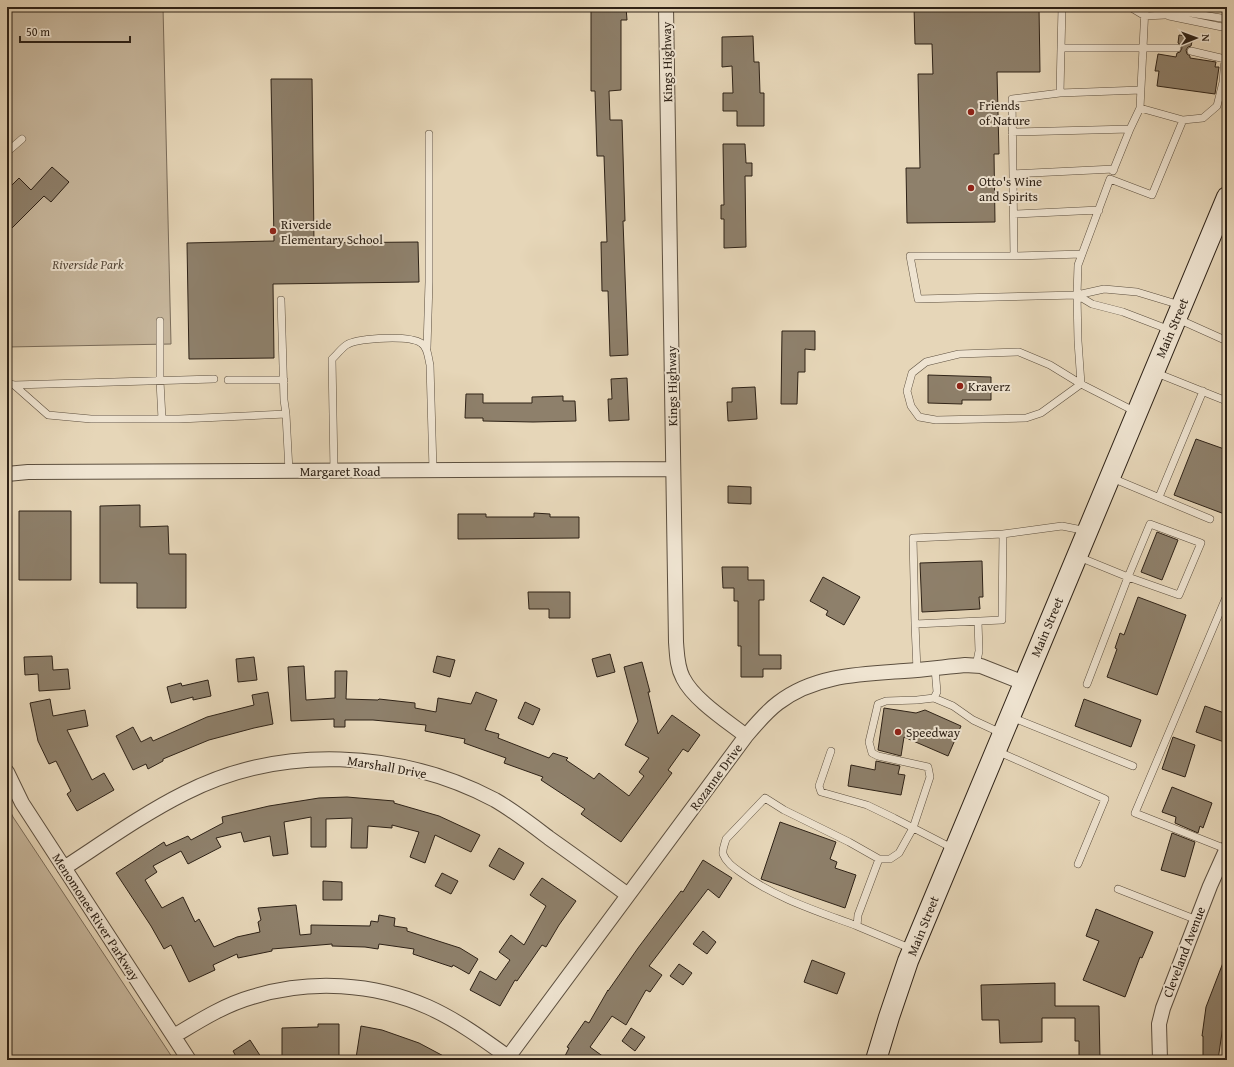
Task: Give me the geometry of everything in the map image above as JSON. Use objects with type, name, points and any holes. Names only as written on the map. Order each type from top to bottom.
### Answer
[{"type":"main road","name":"Main Street","points":[[876,1060],[889,1017],[913,949],[1227,197]]},
{"type":"street","name":"Kings Highway","points":[[666,7],[675,634],[677,662],[683,678],[696,696],[746,736]]},
{"type":"street","name":"Margaret Road","points":[[7,474],[36,472],[673,469]]},
{"type":"street","name":"Rozanne Drive","points":[[507,1059],[746,736],[779,702],[806,687],[825,680],[848,675],[965,665],[981,666],[1024,683]]},
{"type":"street","name":"Marshall Drive","points":[[64,868],[166,803],[186,792],[217,779],[244,770],[267,765],[309,760],[345,759],[378,762],[427,773],[457,783],[495,800],[517,814],[628,895]]},
{"type":"street","name":"Menomonee River Parkway","points":[[7,772],[22,803],[189,1060]]},
{"type":"street","name":"Cleveland Avenue","points":[[1160,1060],[1160,1024],[1163,1008],[1197,920],[1227,849]]},
{"type":"street","points":[[174,1036],[210,1014],[252,997],[281,990],[308,986],[350,987],[382,992],[428,1007],[467,1028],[507,1059]]},
{"type":"lane","points":[[1060,93],[1062,8],[1126,7]]},
{"type":"lane","points":[[1130,7],[1145,16],[1184,12],[1227,19]]},
{"type":"lane","points":[[1081,384],[1078,341],[1078,265],[1114,168],[1140,108],[1145,7]]},
{"type":"lane","points":[[1165,15],[1227,28]]},
{"type":"lane","points":[[1061,48],[1177,48]]},
{"type":"lane","points":[[1140,108],[1183,120],[1203,118],[1217,106],[1223,82],[1225,59],[1191,51]]},
{"type":"lane","points":[[1014,256],[1012,99],[1060,93],[1141,90]]},
{"type":"lane","points":[[1110,179],[1152,195],[1183,120]]},
{"type":"lane","points":[[1012,132],[1130,129]]},
{"type":"lane","points":[[429,134],[429,282],[426,348],[430,365],[433,470]]},
{"type":"lane","points":[[7,152],[22,139]]},
{"type":"lane","points":[[1013,174],[1114,168]]},
{"type":"lane","points":[[1014,214],[1099,210]]},
{"type":"lane","points":[[1082,254],[1014,256],[910,256],[918,298],[1077,295],[1104,289],[1137,292],[1176,318],[1227,341]]},
{"type":"lane","points":[[1077,295],[1092,304],[1123,312],[1176,318]]},
{"type":"lane","points":[[281,300],[284,400],[289,471]]},
{"type":"lane","points":[[160,320],[160,381],[162,419]]},
{"type":"lane","points":[[334,471],[332,359],[347,344],[377,338],[402,339],[421,342],[426,348]]},
{"type":"lane","points":[[1081,384],[1041,413],[1026,418],[936,420],[919,417],[911,406],[907,391],[912,373],[926,362],[959,354],[1019,352],[1050,365],[1081,384],[1137,412]]},
{"type":"lane","points":[[1154,372],[1224,400],[1227,394]]},
{"type":"lane","points":[[10,384],[214,379]]},
{"type":"lane","points":[[228,380],[284,380]]},
{"type":"lane","points":[[10,384],[48,414],[91,419],[162,419],[286,414]]},
{"type":"lane","points":[[1159,497],[1202,391]]},
{"type":"lane","points":[[1110,478],[1210,519]]},
{"type":"lane","points":[[1077,556],[1128,577],[1179,596],[1201,543],[1150,524],[1128,577],[1086,684]]},
{"type":"lane","points":[[917,670],[913,538],[1003,534],[1062,526],[1087,531]]},
{"type":"lane","points":[[916,624],[1002,620],[1003,534]]},
{"type":"lane","points":[[1227,595],[1135,813],[1227,849]]},
{"type":"lane","points":[[976,666],[979,651],[978,622]]},
{"type":"lane","points":[[934,698],[938,692],[935,668]]},
{"type":"lane","points":[[913,949],[786,899],[752,881],[728,863],[723,854],[726,839],[765,798],[784,810],[849,842],[879,859],[890,859],[899,853],[913,828],[930,777],[928,766],[878,756],[872,753],[869,742],[878,704],[886,701],[934,698],[953,706],[976,722],[1003,734],[1105,799],[1078,864]]},
{"type":"lane","points":[[1003,734],[1134,766]]},
{"type":"lane","points":[[831,751],[819,786],[821,792],[867,805],[954,850]]},
{"type":"lane","points":[[857,926],[858,915],[879,859]]},
{"type":"lane","points":[[1118,890],[1197,920]]},
{"type":"green space","name":"Riverside Park","points":[[7,7],[163,7],[171,344],[7,347]]},
{"type":"green space","points":[[7,804],[13,817],[174,1060],[7,1060]]},
{"type":"building","points":[[591,7],[626,7],[627,20],[621,20],[621,90],[609,91],[610,120],[622,120],[625,221],[623,221],[628,355],[610,356],[608,291],[602,291],[601,242],[607,242],[604,156],[597,156],[595,91],[591,91]]},
{"type":"building","points":[[914,7],[1039,7],[1040,72],[997,72],[999,154],[994,154],[995,222],[907,223],[906,168],[920,168],[918,74],[933,74],[932,44],[915,44]]},
{"type":"building","points":[[1179,35],[1193,37],[1191,46],[1186,50],[1190,58],[1216,62],[1215,67],[1219,67],[1215,94],[1157,86],[1159,71],[1155,71],[1158,54],[1176,57],[1177,53],[1180,52],[1182,48],[1178,43]]},
{"type":"building","points":[[753,36],[754,62],[759,62],[760,93],[764,93],[764,126],[737,126],[737,111],[723,111],[723,93],[733,93],[732,66],[722,67],[722,37]]},
{"type":"building","points":[[271,79],[312,79],[314,243],[418,242],[419,282],[273,284],[274,358],[189,359],[187,243],[274,241]]},
{"type":"building","points":[[723,144],[745,144],[746,163],[752,163],[752,176],[745,176],[746,247],[724,248],[724,219],[721,219],[721,205],[724,205]]},
{"type":"building","points":[[52,167],[69,182],[51,202],[44,196],[7,233],[7,190],[19,178],[31,190]]},
{"type":"building","points":[[782,331],[815,331],[815,350],[805,349],[805,372],[798,372],[797,404],[781,404]]},
{"type":"building","points":[[928,375],[991,377],[991,400],[962,400],[962,404],[928,403]]},
{"type":"building","points":[[627,378],[629,420],[609,421],[608,399],[612,399],[611,379]]},
{"type":"building","points":[[755,387],[757,419],[728,421],[727,402],[732,402],[732,388]]},
{"type":"building","points":[[466,394],[483,394],[483,403],[532,403],[532,397],[563,396],[563,401],[575,401],[576,421],[483,421],[483,418],[465,418]]},
{"type":"building","points":[[1196,439],[1227,450],[1227,515],[1174,495]]},
{"type":"building","points":[[728,486],[751,487],[751,504],[728,503]]},
{"type":"building","points":[[140,505],[140,527],[168,526],[169,554],[186,554],[186,608],[137,608],[137,583],[100,583],[100,506]]},
{"type":"building","points":[[19,511],[71,511],[71,580],[19,580]]},
{"type":"building","points":[[534,513],[550,514],[550,517],[579,517],[579,538],[458,539],[458,514],[486,514],[486,517],[534,517]]},
{"type":"building","points":[[1157,532],[1178,540],[1162,580],[1141,572]]},
{"type":"building","points":[[982,561],[983,597],[979,597],[980,609],[922,612],[920,563]]},
{"type":"building","points":[[722,567],[748,567],[748,580],[764,580],[764,600],[759,600],[759,655],[781,655],[781,669],[763,669],[763,677],[741,677],[741,646],[738,646],[738,601],[734,601],[734,588],[723,588]]},
{"type":"building","points":[[823,577],[860,597],[844,625],[826,615],[828,611],[810,601]]},
{"type":"building","points":[[528,592],[570,592],[570,618],[549,618],[549,609],[529,609]]},
{"type":"building","points":[[1138,597],[1186,615],[1157,695],[1107,677],[1117,649],[1115,648],[1120,633],[1124,635]]},
{"type":"building","points":[[610,654],[615,672],[597,677],[592,659]]},
{"type":"building","points":[[52,656],[53,670],[68,669],[70,689],[39,691],[38,674],[25,675],[24,657]]},
{"type":"building","points":[[437,656],[455,660],[450,677],[433,672]]},
{"type":"building","points":[[254,657],[257,680],[238,682],[236,659]]},
{"type":"building","points":[[642,662],[650,692],[648,692],[658,734],[672,715],[700,735],[688,752],[683,749],[668,770],[672,773],[621,842],[581,814],[585,809],[541,780],[543,777],[504,763],[506,758],[464,743],[465,739],[425,731],[426,725],[373,720],[345,720],[345,727],[334,727],[334,719],[291,721],[288,667],[304,666],[306,700],[335,698],[335,671],[347,671],[346,699],[379,699],[415,703],[415,708],[436,712],[438,698],[471,704],[476,692],[497,700],[485,730],[499,734],[498,738],[549,758],[553,753],[568,758],[566,760],[594,779],[599,773],[629,796],[644,776],[639,772],[649,758],[625,745],[638,721],[624,667]]},
{"type":"building","points":[[208,680],[211,696],[193,700],[193,697],[171,703],[167,687],[181,683],[182,686]]},
{"type":"building","points":[[268,692],[273,724],[209,740],[163,759],[163,761],[148,769],[146,764],[133,770],[116,736],[133,727],[141,742],[151,737],[153,741],[207,717],[254,705],[252,695]]},
{"type":"building","points":[[50,699],[53,716],[85,710],[88,726],[67,730],[92,780],[104,773],[114,790],[77,811],[67,794],[71,791],[56,761],[49,764],[38,741],[30,703]]},
{"type":"building","points":[[1084,699],[1141,720],[1131,747],[1075,726]]},
{"type":"building","points":[[525,702],[540,709],[533,725],[518,718]]},
{"type":"building","points":[[1205,706],[1227,714],[1227,743],[1196,732]]},
{"type":"building","points":[[884,708],[916,713],[925,710],[961,726],[948,756],[904,737],[901,756],[878,750]]},
{"type":"building","points":[[1173,737],[1195,745],[1185,777],[1162,769]]},
{"type":"building","points":[[876,761],[900,766],[898,774],[905,775],[901,795],[848,786],[851,765],[875,770]]},
{"type":"building","points":[[1172,787],[1212,803],[1203,828],[1200,826],[1198,833],[1175,823],[1176,817],[1162,812]]},
{"type":"building","points":[[347,797],[394,801],[394,803],[439,816],[480,835],[471,852],[435,835],[425,863],[410,857],[419,832],[392,825],[392,828],[368,826],[367,848],[351,848],[352,818],[326,819],[326,847],[311,847],[311,817],[284,822],[288,854],[273,856],[270,836],[244,842],[241,832],[216,838],[221,847],[188,864],[181,851],[153,866],[157,872],[145,880],[162,908],[183,897],[195,922],[199,919],[214,947],[237,937],[260,932],[258,922],[261,920],[258,908],[296,905],[300,935],[311,934],[311,925],[370,926],[371,921],[378,922],[379,915],[395,918],[394,926],[407,928],[407,931],[460,948],[478,959],[469,974],[453,965],[452,967],[413,954],[414,949],[379,944],[378,949],[332,946],[332,944],[272,949],[272,951],[238,958],[237,954],[213,965],[215,970],[189,982],[171,945],[164,949],[151,926],[116,873],[164,842],[166,846],[188,836],[191,840],[223,823],[222,817],[269,806],[319,798]]},
{"type":"building","points":[[780,822],[836,842],[830,859],[837,862],[835,868],[856,875],[845,908],[761,879]]},
{"type":"building","points":[[1172,833],[1195,842],[1185,877],[1161,870]]},
{"type":"building","points":[[499,848],[524,863],[514,880],[489,866]]},
{"type":"building","points":[[703,860],[732,878],[719,898],[708,889],[649,966],[662,975],[650,992],[646,990],[626,1025],[612,1016],[590,1047],[608,1060],[563,1060],[569,1048],[567,1047],[585,1021],[589,1023],[608,990],[681,891],[683,892]]},
{"type":"building","points":[[442,873],[458,881],[451,894],[435,886]]},
{"type":"building","points":[[542,878],[576,901],[546,947],[542,945],[517,981],[515,980],[500,1006],[470,990],[480,971],[496,980],[510,960],[499,952],[511,935],[524,945],[546,906],[530,895]]},
{"type":"building","points":[[323,881],[342,882],[342,900],[323,900]]},
{"type":"building","points":[[1096,909],[1153,932],[1142,958],[1140,957],[1125,997],[1083,980],[1099,941],[1086,936]]},
{"type":"building","points":[[703,931],[716,942],[707,954],[693,944]]},
{"type":"building","points":[[1226,955],[1227,998],[1218,1060],[1203,1060],[1202,1036],[1206,1007]]},
{"type":"building","points":[[812,960],[845,973],[837,994],[804,982]]},
{"type":"building","points":[[679,964],[692,973],[683,985],[670,976]]},
{"type":"building","points":[[1055,983],[1055,1006],[1099,1006],[1100,1060],[1079,1060],[1079,1041],[1075,1041],[1075,1018],[1042,1018],[1042,1042],[1000,1043],[999,1020],[982,1020],[981,985]]},
{"type":"building","points":[[318,1024],[339,1024],[339,1058],[303,1058],[303,1060],[282,1060],[282,1028],[318,1027]]},
{"type":"building","points":[[361,1026],[382,1030],[419,1043],[451,1060],[368,1060],[356,1058]]},
{"type":"building","points":[[631,1028],[645,1037],[635,1051],[622,1041]]},
{"type":"building","points":[[250,1040],[263,1060],[238,1060],[233,1051]]},
{"type":"place","name":"Friends of Nature","points":[[971,112]]},
{"type":"place","name":"Otto's Wine and Spirits","points":[[971,188]]},
{"type":"place","name":"Riverside Elementary School","points":[[273,231]]},
{"type":"place","name":"Kraverz","points":[[960,386]]},
{"type":"place","name":"Speedway","points":[[898,732]]}]
